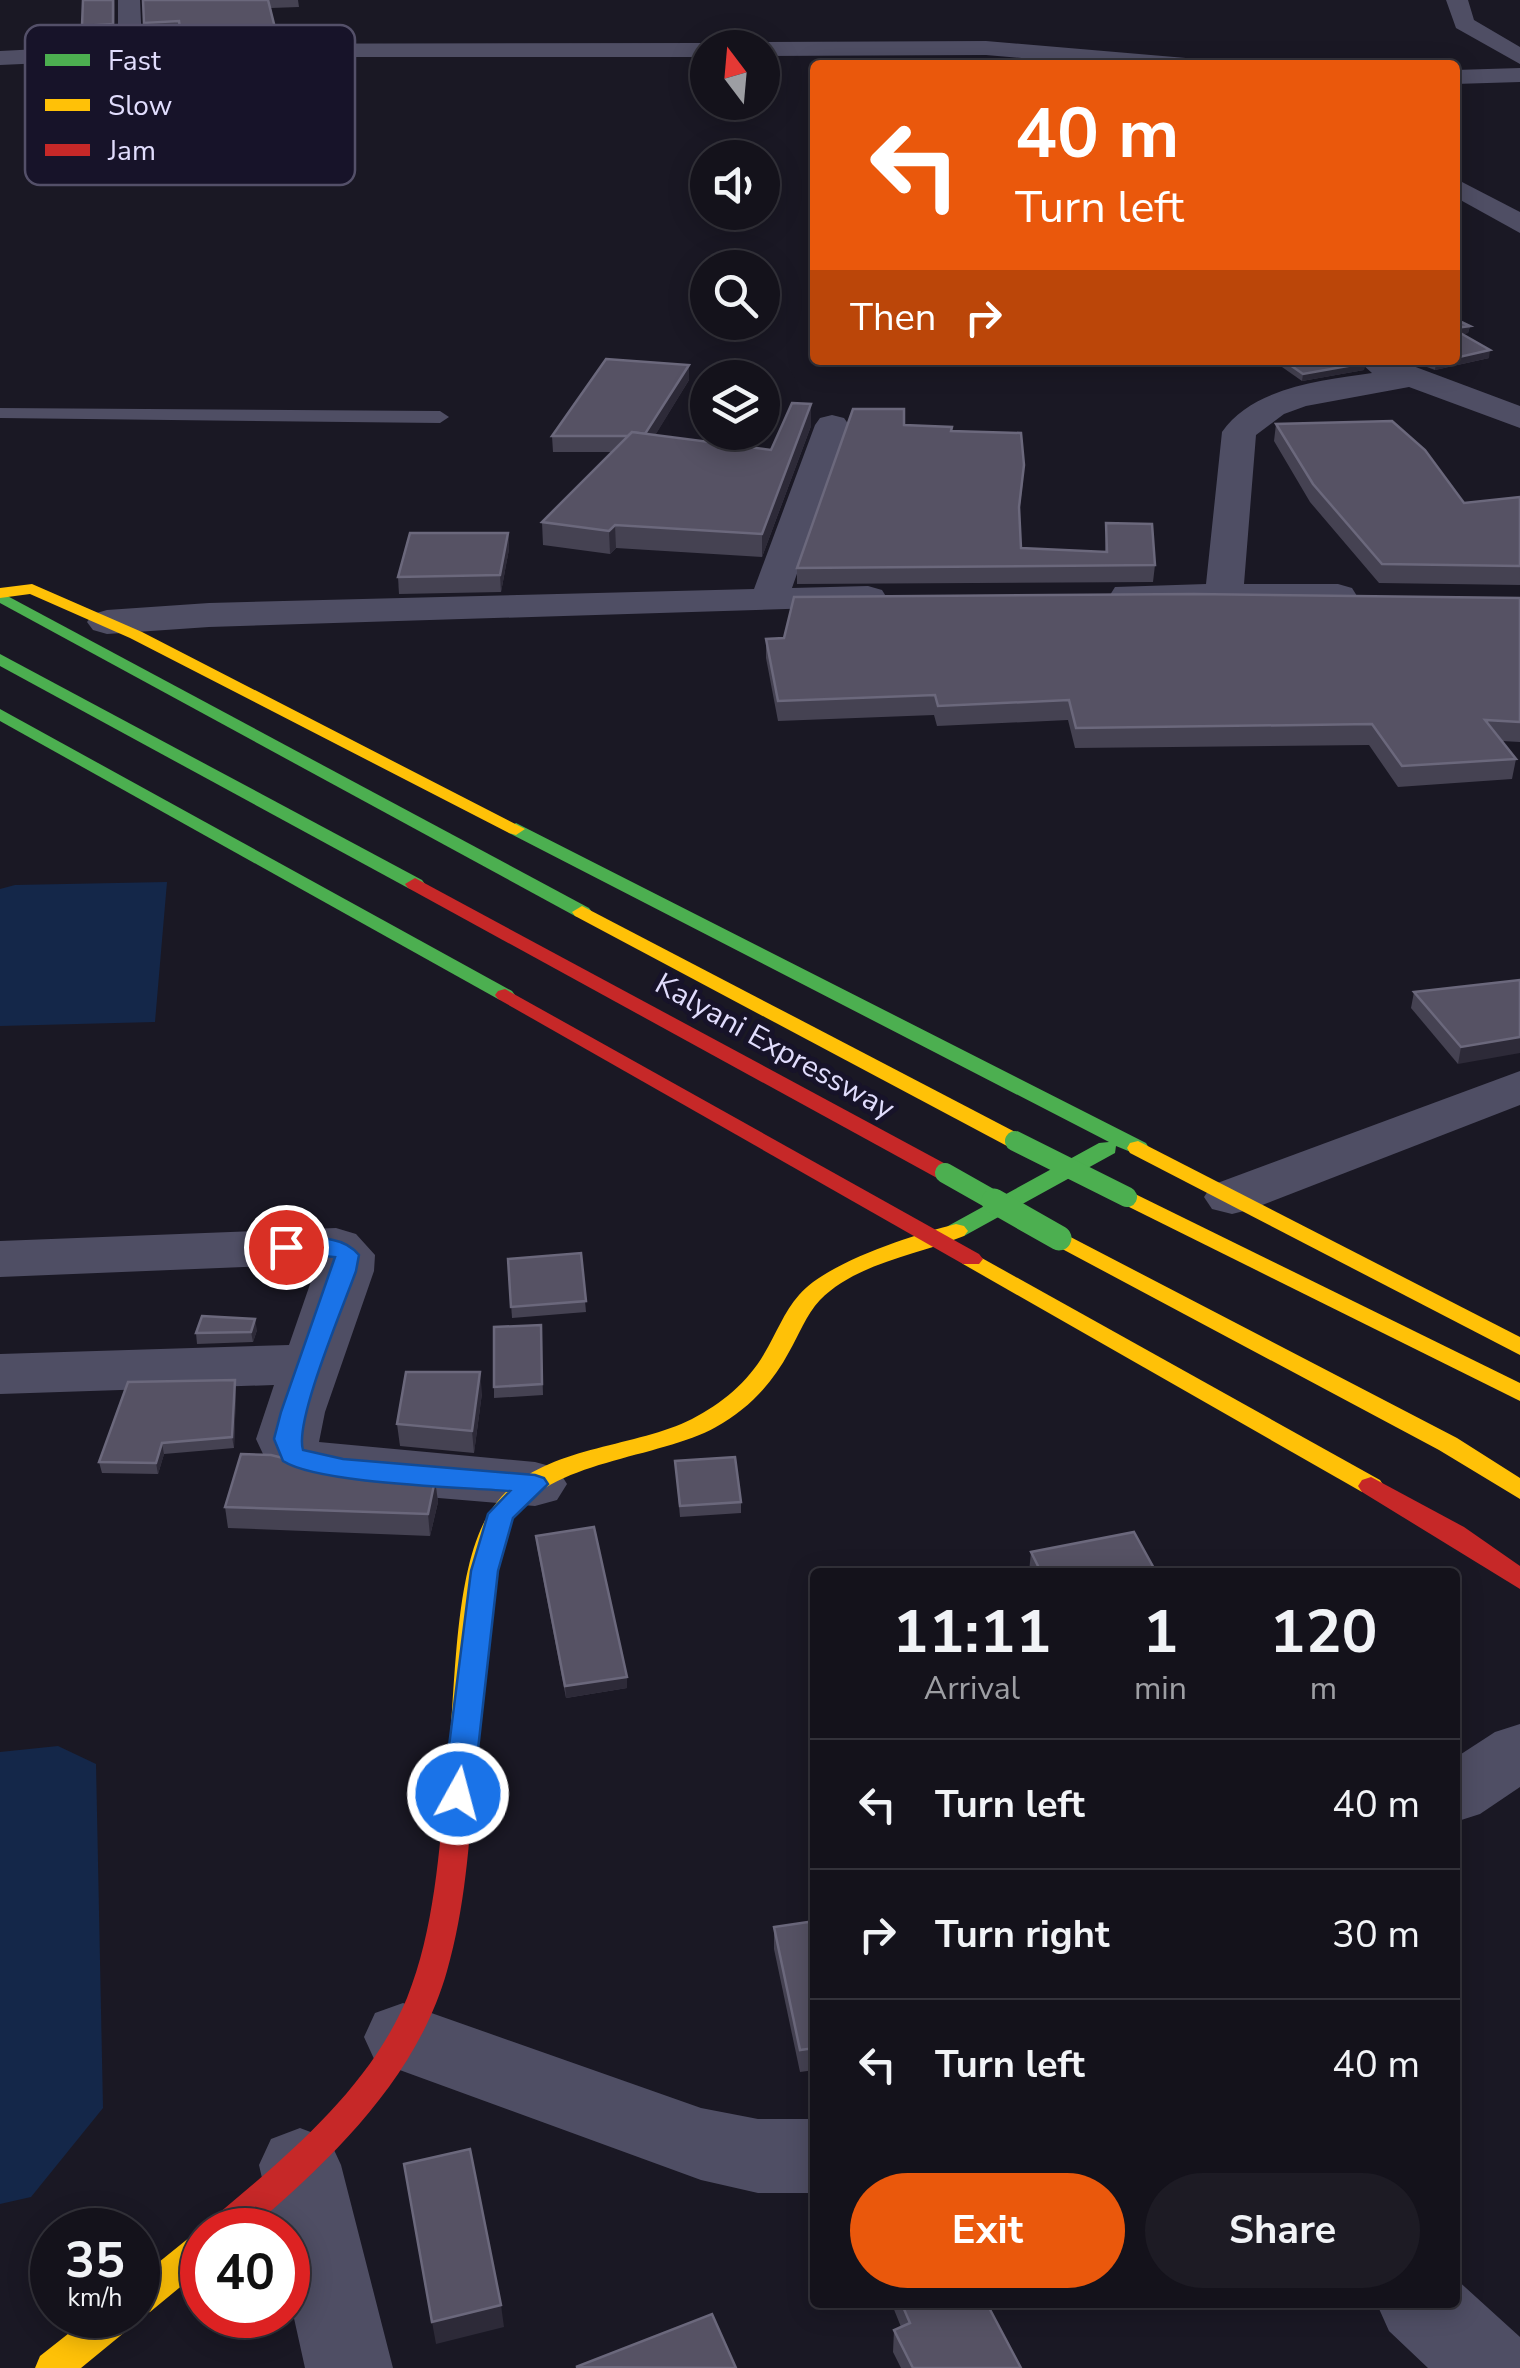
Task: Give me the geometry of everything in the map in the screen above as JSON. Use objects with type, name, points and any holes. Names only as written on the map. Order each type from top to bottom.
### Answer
[{"type":"main road","points":[[0,595],[32,589],[107,622],[1520,1347]]},
{"type":"main road","name":"Kalyani Expressway","points":[[0,595],[596,920],[1015,1141],[1520,1393]]},
{"type":"main road","name":"Kalyani Expressway","points":[[0,659],[1060,1238],[1448,1444],[1520,1490]]},
{"type":"main road","points":[[0,714],[349,906],[1456,1534],[1520,1579]]},
{"type":"main road","points":[[250,2208],[300,2165],[341,2121],[403,2037],[433,1966],[449,1869],[485,1571],[501,1514],[535,1484],[569,1468],[690,1431],[714,1418],[749,1392],[772,1361],[795,1314],[821,1286],[854,1269],[937,1240],[1123,1140]]},
{"type":"main road","points":[[160,2282],[180,2266]]},
{"type":"main road","points":[[53,2368],[90,2338]]},
{"type":"street","points":[[129,0],[130,25]]},
{"type":"street","points":[[1457,0],[1464,23],[1520,57]]},
{"type":"street","points":[[780,49],[986,48],[1127,60]]},
{"type":"street","points":[[355,50],[690,50]]},
{"type":"street","points":[[0,58],[25,56]]},
{"type":"street","points":[[1460,77],[1520,75]]},
{"type":"street","points":[[1460,191],[1497,182]]},
{"type":"street","points":[[1460,192],[1520,224]]},
{"type":"street","points":[[1382,365],[1520,418]]},
{"type":"street","points":[[1224,594],[1239,432],[1250,418],[1286,401],[1411,377]]},
{"type":"street","points":[[769,600],[832,425]]},
{"type":"street","points":[[1085,595],[1372,597]]},
{"type":"street","points":[[107,622],[209,615],[905,597]]},
{"type":"street","points":[[1232,1197],[1520,1087]]},
{"type":"street","points":[[0,1260],[336,1246],[347,1255],[344,1271],[308,1364],[287,1439],[292,1454],[301,1460],[343,1468],[535,1484]]},
{"type":"street","points":[[0,1374],[308,1364]]},
{"type":"street","points":[[1460,1791],[1520,1751]]},
{"type":"street","points":[[403,2037],[683,2138],[749,2155],[793,2160],[810,2157]]},
{"type":"street","points":[[300,2165],[348,2368]]},
{"type":"street","points":[[1425,2308],[1490,2368]]},
{"type":"lane","points":[[0,413],[440,417]]},
{"type":"water","points":[[167,882],[155,1022],[0,1026],[0,889],[15,885]]},
{"type":"water","points":[[58,1746],[96,1764],[103,2108],[31,2197],[0,2204],[0,1752]]},
{"type":"building","points":[[83,0],[113,0],[113,24],[82,25]]},
{"type":"building","points":[[143,0],[268,0],[274,25],[180,25],[179,21],[144,23]]},
{"type":"building","points":[[1460,333],[1490,350],[1460,357]]},
{"type":"building","points":[[606,359],[689,365],[645,434],[552,436]]},
{"type":"building","points":[[1290,365],[1354,365],[1303,374]]},
{"type":"building","points":[[792,403],[811,404],[762,534],[615,525],[609,531],[542,522],[632,432],[690,440],[690,450],[780,450],[780,430]]},
{"type":"building","points":[[853,409],[904,409],[904,425],[1021,433],[1021,548],[1107,552],[1106,523],[1152,524],[1155,565],[797,568]]},
{"type":"building","points":[[1392,421],[1425,450],[1464,503],[1520,497],[1520,566],[1382,564],[1313,484],[1276,424]]},
{"type":"building","points":[[410,533],[508,533],[500,575],[398,577]]},
{"type":"building","points":[[1194,594],[1520,598],[1520,722],[1485,720],[1516,759],[1402,766],[1372,724],[1076,728],[1069,700],[938,706],[935,695],[778,701],[766,639],[784,638],[794,597]]},
{"type":"building","points":[[1520,980],[1520,1037],[1461,1047],[1414,992]]},
{"type":"building","points":[[581,1253],[586,1301],[511,1307],[508,1259]]},
{"type":"building","points":[[202,1316],[255,1319],[251,1332],[196,1333]]},
{"type":"building","points":[[541,1325],[542,1384],[494,1387],[494,1327]]},
{"type":"building","points":[[406,1372],[480,1372],[472,1431],[397,1424]]},
{"type":"building","points":[[235,1380],[232,1437],[162,1443],[156,1463],[99,1462],[128,1382]]},
{"type":"building","points":[[241,1454],[271,1455],[339,1472],[435,1480],[428,1514],[225,1507]]},
{"type":"building","points":[[735,1457],[741,1502],[680,1506],[675,1461]]},
{"type":"building","points":[[594,1527],[627,1677],[565,1686],[536,1536]]},
{"type":"building","points":[[1134,1532],[1154,1568],[1039,1568],[1031,1552]]},
{"type":"building","points":[[810,1922],[810,2049],[800,2050],[774,1927]]},
{"type":"building","points":[[470,2149],[501,2305],[432,2322],[404,2164]]},
{"type":"building","points":[[904,2308],[989,2308],[1021,2368],[913,2368],[894,2330],[910,2323]]},
{"type":"building","points":[[712,2314],[736,2368],[576,2367]]},
{"type":"traffic: fast","points":[[0,597],[582,912]]},
{"type":"traffic: fast","points":[[0,659],[415,884]]},
{"type":"traffic: fast","points":[[0,714],[505,995]]},
{"type":"traffic: fast","points":[[516,829],[1138,1148]]},
{"type":"traffic: fast","points":[[1015,1141],[1127,1197]]},
{"type":"traffic: fast","points":[[956,1231],[1107,1148]]},
{"type":"traffic: fast","points":[[945,1173],[1059,1238]]},
{"type":"traffic: slow","points":[[0,593],[32,589],[136,635],[516,829]]},
{"type":"traffic: slow","points":[[582,912],[1015,1141]]},
{"type":"traffic: slow","points":[[1138,1148],[1520,1347]]},
{"type":"traffic: slow","points":[[1127,1197],[1520,1393]]},
{"type":"traffic: slow","points":[[463,1750],[484,1562],[503,1512],[519,1494],[564,1469],[671,1437],[719,1414],[761,1377],[798,1312],[817,1290],[849,1270],[956,1231]]},
{"type":"traffic: slow","points":[[1059,1238],[1448,1444],[1520,1490]]},
{"type":"traffic: slow","points":[[971,1259],[1371,1486]]},
{"type":"traffic: slow","points":[[160,2282],[180,2266]]},
{"type":"traffic: slow","points":[[53,2368],[90,2338]]},
{"type":"traffic: jam","points":[[415,884],[945,1173]]},
{"type":"traffic: jam","points":[[505,995],[971,1259]]},
{"type":"traffic: jam","points":[[1371,1486],[1455,1534],[1520,1579]]},
{"type":"traffic: jam","points":[[250,2208],[310,2154],[362,2097],[405,2034],[422,1999],[439,1943],[450,1877],[463,1750]]},
{"type":"route","points":[[286,1247],[336,1246],[347,1255],[294,1412],[287,1439],[292,1454],[301,1460],[343,1468],[535,1484],[501,1514],[485,1571],[458,1794]]}]
